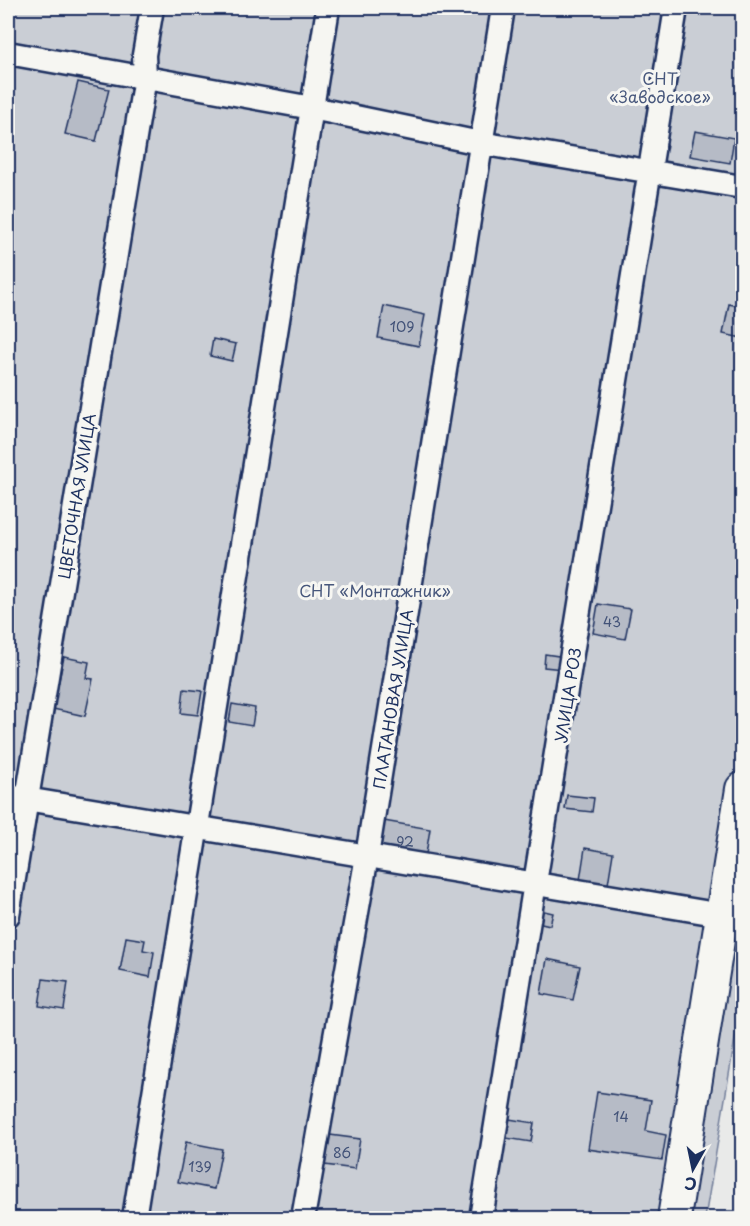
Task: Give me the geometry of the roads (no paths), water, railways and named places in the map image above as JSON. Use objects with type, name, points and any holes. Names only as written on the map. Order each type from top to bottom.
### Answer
[{"type":"street","name":"ЦВЕТОЧНАЯ УЛИЦА","points":[[8,915],[17,797],[144,66],[152,8]]},
{"type":"street","points":[[134,1218],[328,8]]},
{"type":"street","name":"ПЛАТАНОВАЯ УЛИЦА","points":[[303,1218],[367,856],[503,8]]},
{"type":"street","name":"УЛИЦА РОЗ","points":[[482,1218],[676,8]]},
{"type":"street","points":[[8,53],[144,66],[312,108],[651,165],[742,188]]},
{"type":"street","points":[[674,1218],[742,789]]},
{"type":"street","points":[[17,797],[722,915]]},
{"type":"park label","name":"СНТ «Заводское»","points":[[660,87]]},
{"type":"park label","name":"СНТ «Монтажник»","points":[[375,590]]}]
